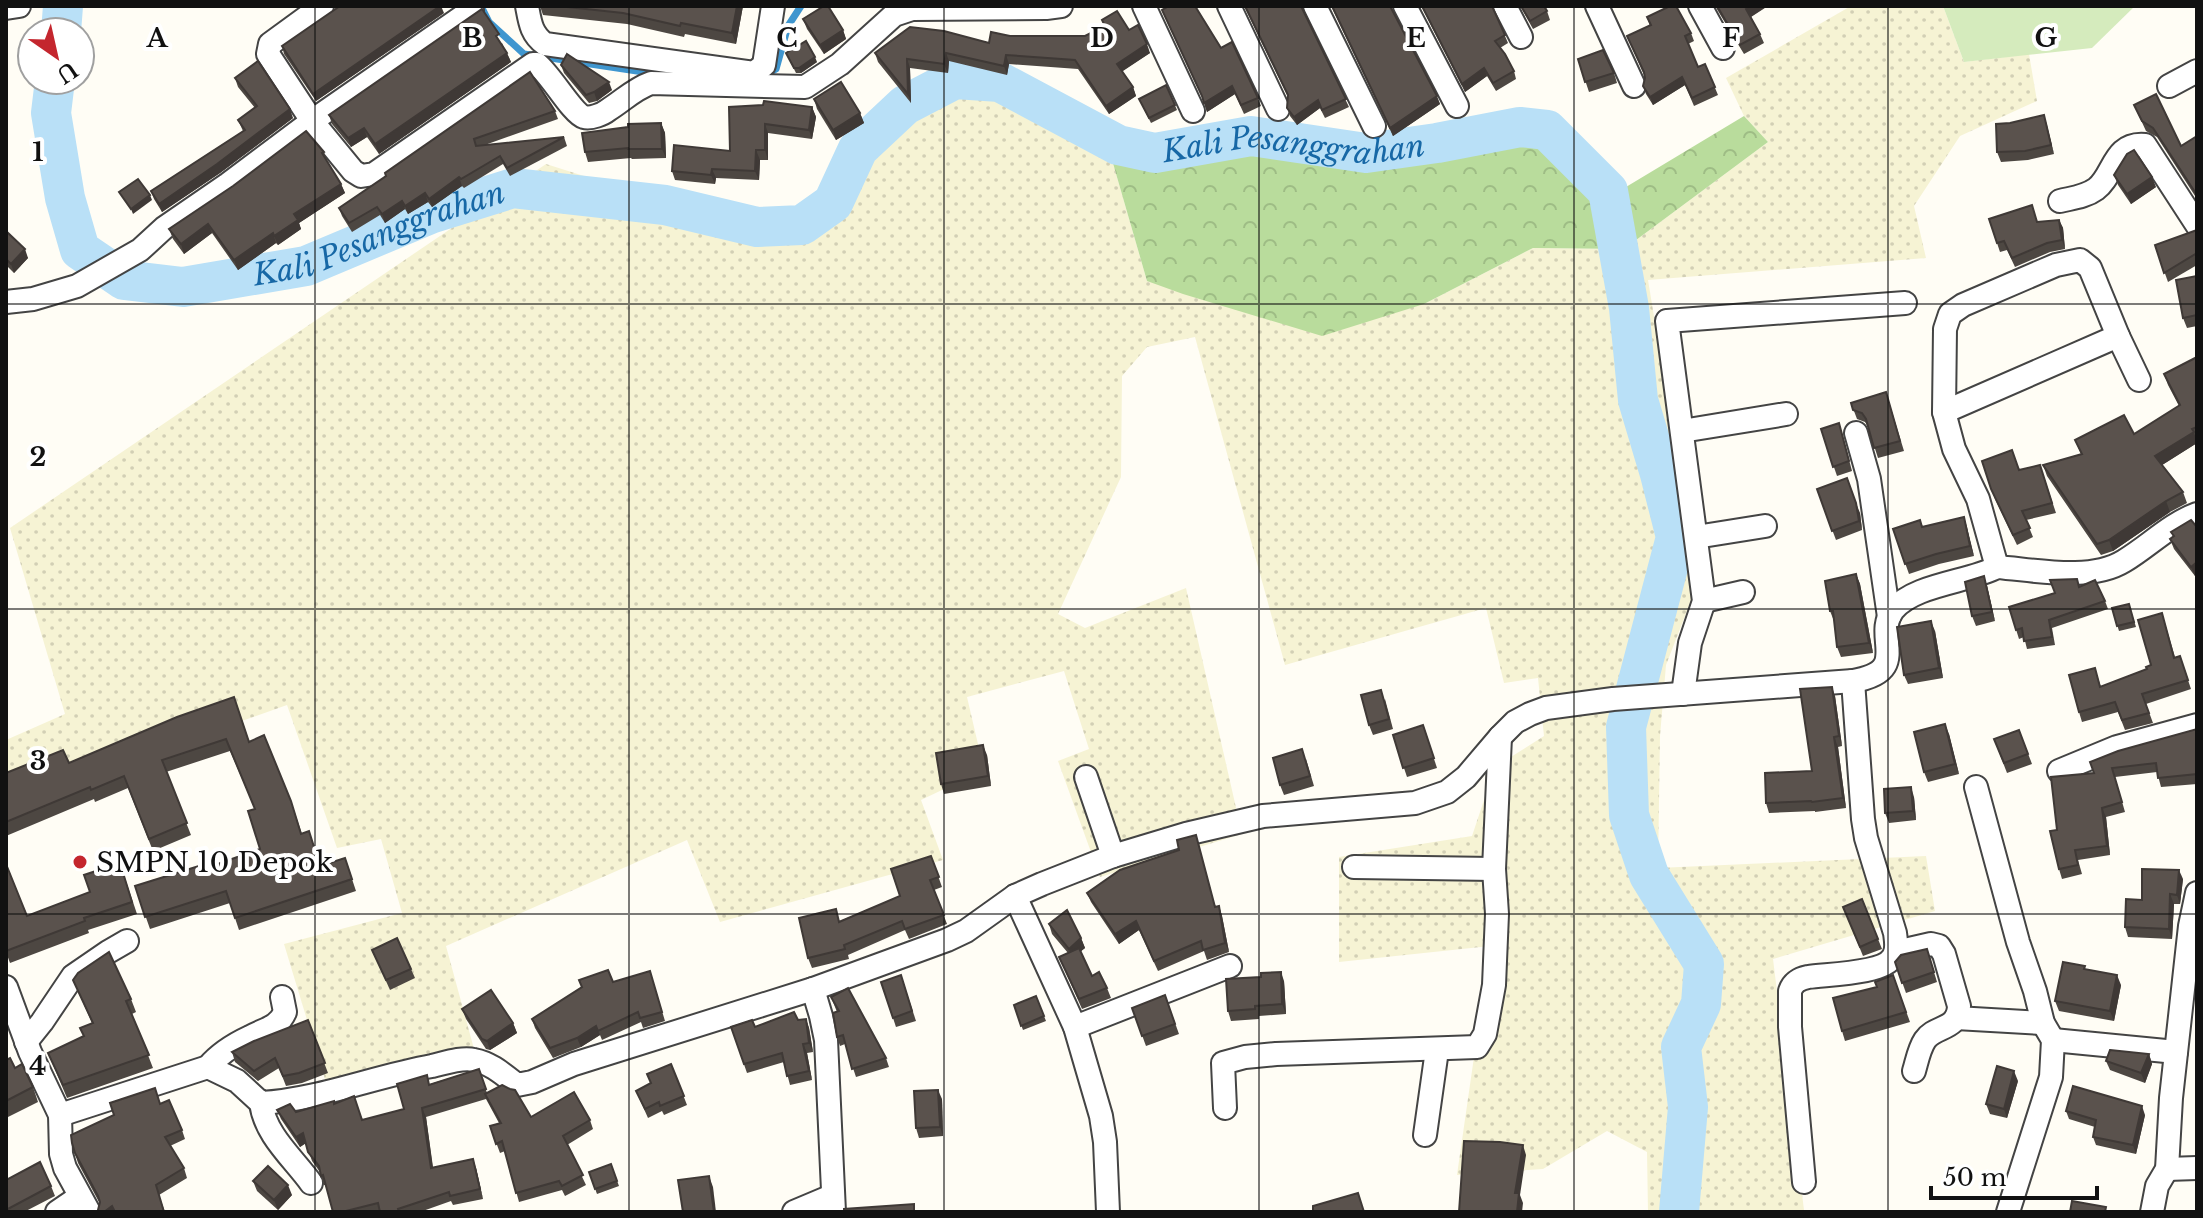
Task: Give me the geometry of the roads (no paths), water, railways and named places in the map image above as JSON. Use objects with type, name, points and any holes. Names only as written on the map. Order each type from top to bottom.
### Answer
[{"type":"street","points":[[6,8],[19,6]]},
{"type":"street","points":[[322,6],[270,44],[268,54],[312,121],[353,171],[361,176],[374,174],[533,64],[547,73],[577,112],[591,117],[606,112],[637,88],[651,83],[805,87],[840,64],[894,15],[912,9],[1032,9],[1061,6]]},
{"type":"street","points":[[527,6],[532,29],[545,44],[754,73],[764,65],[773,6]]},
{"type":"street","points":[[1144,6],[1193,111]]},
{"type":"street","points":[[1229,6],[1278,109]]},
{"type":"street","points":[[1315,6],[1374,126]]},
{"type":"street","points":[[1405,6],[1457,106]]},
{"type":"street","points":[[1505,6],[1521,37]]},
{"type":"street","points":[[1597,6],[1634,86]]},
{"type":"street","points":[[1700,6],[1723,48]]},
{"type":"street","points":[[6,302],[33,299],[77,286],[140,250],[164,228],[312,121],[472,10]]},
{"type":"street","points":[[2169,86],[2197,71]]},
{"type":"street","points":[[2060,201],[2086,195],[2098,188],[2109,168],[2125,150],[2145,145],[2197,225]]},
{"type":"street","points":[[1997,567],[1978,499],[1954,449],[1944,412],[1945,329],[1950,314],[1963,305],[2056,265],[2080,260],[2090,268],[2139,380]]},
{"type":"street","points":[[1683,694],[1690,643],[1704,601],[1667,321],[1905,303]]},
{"type":"street","points":[[1944,412],[2118,336]]},
{"type":"street","points":[[1682,431],[1786,414]]},
{"type":"street","points":[[1856,433],[1869,479],[1889,617]]},
{"type":"street","points":[[261,1103],[282,1102],[396,1072],[470,1059],[485,1063],[517,1085],[532,1082],[574,1064],[813,989],[947,940],[966,931],[1015,896],[1113,856],[1242,819],[1415,803],[1447,792],[1466,777],[1515,722],[1546,708],[1613,699],[1853,681],[1870,677],[1884,666],[1889,617],[1909,598],[1959,579],[1988,573],[1997,567],[2085,573],[2101,571],[2125,561],[2197,514]]},
{"type":"street","points":[[1696,537],[1765,526]]},
{"type":"street","points":[[1704,601],[1743,592]]},
{"type":"street","points":[[1853,681],[1866,838],[1895,933],[1896,952]]},
{"type":"street","points":[[2059,771],[2117,747],[2197,725]]},
{"type":"street","points":[[1225,1108],[1223,1063],[1245,1057],[1477,1047],[1485,1034],[1494,985],[1497,914],[1494,869],[1500,737]]},
{"type":"street","points":[[1086,777],[1113,856]]},
{"type":"street","points":[[1976,787],[2018,942],[2048,1031],[2051,1077],[2008,1212]]},
{"type":"street","points":[[1354,867],[1494,869]]},
{"type":"street","points":[[2152,1212],[2157,1186],[2167,1169],[2176,1052],[2190,926],[2197,893]]},
{"type":"street","points":[[1015,896],[1075,1027],[1101,1116],[1108,1212]]},
{"type":"street","points":[[26,1042],[73,976],[127,941]]},
{"type":"street","points":[[1804,1182],[1790,1027],[1792,985],[1808,977],[1886,965],[1896,952],[1931,944],[1939,946],[1959,1006],[1956,1018],[1924,1042],[1914,1071]]},
{"type":"street","points":[[1075,1027],[1230,966]]},
{"type":"street","points":[[6,987],[26,1042],[60,1115],[61,1154],[70,1180],[84,1205],[57,1212]]},
{"type":"street","points":[[794,1212],[833,1204],[826,1040],[813,989]]},
{"type":"street","points":[[60,1115],[208,1067],[248,1037],[277,1024],[285,1012],[282,997]]},
{"type":"street","points":[[1956,1018],[2176,1052]]},
{"type":"street","points":[[1425,1135],[1437,1050]]},
{"type":"street","points":[[208,1067],[237,1081],[261,1103],[270,1129],[311,1183]]},
{"type":"street","points":[[2167,1169],[2197,1168]]},
{"type":"waterway","name":"Kali Pesanggrahan","points":[[62,16],[63,6]]},
{"type":"waterway","points":[[481,6],[489,22],[524,54],[657,74]]},
{"type":"waterway","points":[[767,74],[776,69],[788,26],[801,6]]},
{"type":"waterway","name":"Kali Pesanggrahan","points":[[53,96],[51,113],[65,198],[80,250],[124,280],[183,287],[306,266],[430,214],[513,188],[665,205],[757,227],[802,225],[833,203],[858,149],[905,105],[955,79],[1000,82],[1118,145],[1155,153],[1251,136],[1366,153],[1520,127],[1547,130],[1608,191],[1629,308],[1638,400],[1676,537],[1626,727],[1629,815],[1649,875],[1704,964],[1701,1004],[1681,1047],[1688,1107],[1679,1212]]},
{"type":"place","name":"SMPN 10 Depok","points":[[80,862]]}]
